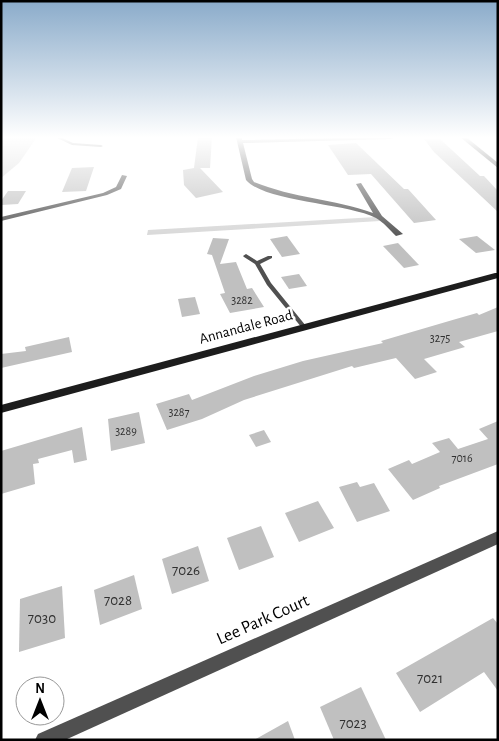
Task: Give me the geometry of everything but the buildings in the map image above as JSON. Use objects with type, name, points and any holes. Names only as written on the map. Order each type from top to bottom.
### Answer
[{"type":"main road","name":"Annandale Road","points":[[1,409],[498,275]]},
{"type":"street","points":[[247,172],[249,180],[252,183],[281,193],[357,209],[379,216]]},
{"type":"street","points":[[1,219],[105,194],[119,188],[124,176]]},
{"type":"street","points":[[359,184],[379,216],[399,234]]},
{"type":"street","name":"Lee Park Court","points":[[44,740],[498,538]]},
{"type":"lane","points":[[246,256],[257,263],[270,284],[304,327]]},
{"type":"lane","points":[[257,263],[270,257]]},
{"type":"shaded area","points":[[1,172],[9,172],[1,178]]},
{"type":"shaded area","points":[[376,217],[380,221],[147,235],[148,230]]}]
